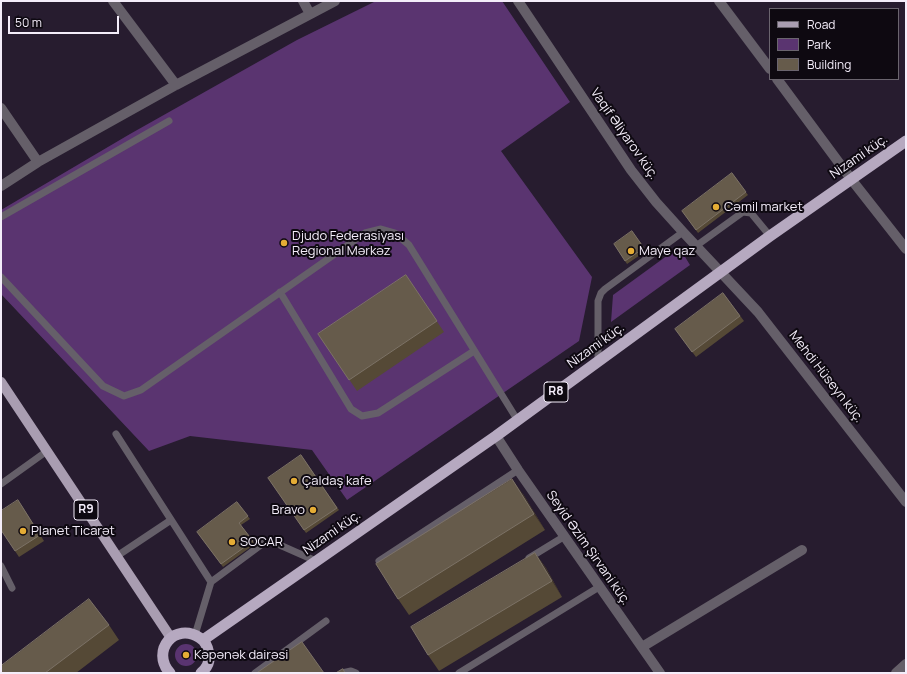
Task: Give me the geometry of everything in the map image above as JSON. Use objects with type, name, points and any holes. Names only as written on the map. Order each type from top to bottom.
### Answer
[{"type":"highway","name":"Nizami küç.","points":[[199,637],[316,561],[496,436],[770,236],[906,141]]},
{"type":"highway","points":[[166,672],[163,661],[163,652],[166,644],[171,638],[187,632],[199,637],[207,647],[209,655],[208,664],[201,673]]},
{"type":"main road","name":"R9","points":[[1,382],[171,638]]},
{"type":"main road","points":[[208,673],[209,655]]},
{"type":"street","points":[[113,1],[176,85]]},
{"type":"street","points":[[303,1],[310,14]]},
{"type":"street","points":[[1,186],[38,162],[176,85],[335,1]]},
{"type":"street","name":"Vaqif Əliyarov küç.","points":[[518,1],[631,170],[656,202],[720,272]]},
{"type":"street","points":[[719,1],[769,68]]},
{"type":"street","points":[[778,80],[906,249]]},
{"type":"street","points":[[1,108],[38,162]]},
{"type":"street","name":"Mehdi Hüseyn küç.","points":[[720,272],[758,312],[906,502]]},
{"type":"street","name":"Seyid Əzim Şirvani küç.","points":[[496,436],[518,470],[660,673]]},
{"type":"street","points":[[642,647],[802,550]]},
{"type":"street","points":[[896,673],[906,664]]},
{"type":"lane","points":[[1,218],[169,121]]},
{"type":"lane","points":[[696,246],[744,212],[751,212],[770,236]]},
{"type":"lane","points":[[1,278],[103,386],[124,396],[141,390],[366,233],[381,229],[395,233],[409,245],[518,420]]},
{"type":"lane","points":[[598,361],[598,301],[601,293],[683,232]]},
{"type":"lane","points":[[280,292],[351,409],[362,416],[378,413],[474,351]]},
{"type":"lane","points":[[116,434],[211,582]]},
{"type":"lane","points":[[1,484],[47,452]]},
{"type":"lane","points":[[379,561],[518,470]]},
{"type":"lane","points":[[117,556],[171,520]]},
{"type":"lane","points":[[525,561],[565,536]]},
{"type":"lane","points":[[199,637],[211,582],[265,542],[273,542],[316,561]]},
{"type":"lane","points":[[1,566],[12,588]]},
{"type":"lane","points":[[459,673],[600,587]]},
{"type":"lane","points":[[255,673],[326,621]]},
{"type":"lane","points":[[342,673],[351,670],[356,673]]},
{"type":"green space","name":"Djudo Federasiyası Regional Mərkəz","points":[[376,1],[502,1],[570,102],[501,151],[592,277],[579,341],[347,500],[312,450],[190,436],[149,451],[1,294],[1,210],[130,134],[297,40]]},
{"type":"green space","points":[[679,247],[690,265],[611,322],[613,295]]},
{"type":"green space","name":"Kəpənək dairəsi","points":[[186,644],[194,647],[197,655],[194,663],[186,666],[178,663],[175,655],[178,647]]},
{"type":"building","points":[[732,173],[746,192],[696,230],[682,211]]},
{"type":"building","points":[[632,231],[644,248],[625,261],[614,244]]},
{"type":"building","points":[[406,275],[437,321],[349,380],[318,334]]},
{"type":"building","points":[[723,293],[740,316],[692,352],[675,329]]},
{"type":"building","points":[[301,455],[337,508],[304,530],[268,478]]},
{"type":"building","points":[[512,479],[534,514],[398,599],[376,564]]},
{"type":"building","points":[[18,500],[40,535],[15,551],[1,530],[1,511]]},
{"type":"building","points":[[237,502],[248,516],[239,523],[253,541],[221,564],[197,532]]},
{"type":"building","points":[[535,553],[552,581],[428,655],[411,627]]},
{"type":"building","points":[[89,599],[109,625],[45,673],[1,673],[1,666]]},
{"type":"building","points":[[302,642],[324,673],[257,673]]},
{"type":"building","points":[[343,669],[345,673],[336,673]]},
{"type":"place","name":"Cəmil market","points":[[716,207]]},
{"type":"place","name":"Djudo Federasiyası Regional Mərkəz","points":[[284,243]]},
{"type":"place","name":"Maye qaz","points":[[631,251]]},
{"type":"place","name":"Çaldaş kafe","points":[[294,481]]},
{"type":"place","name":"Bravo","points":[[313,510]]},
{"type":"place","name":"Planet Ticarət","points":[[23,531]]},
{"type":"place","name":"SOCAR","points":[[232,542]]},
{"type":"place","name":"Kəpənək dairəsi","points":[[186,655]]}]
